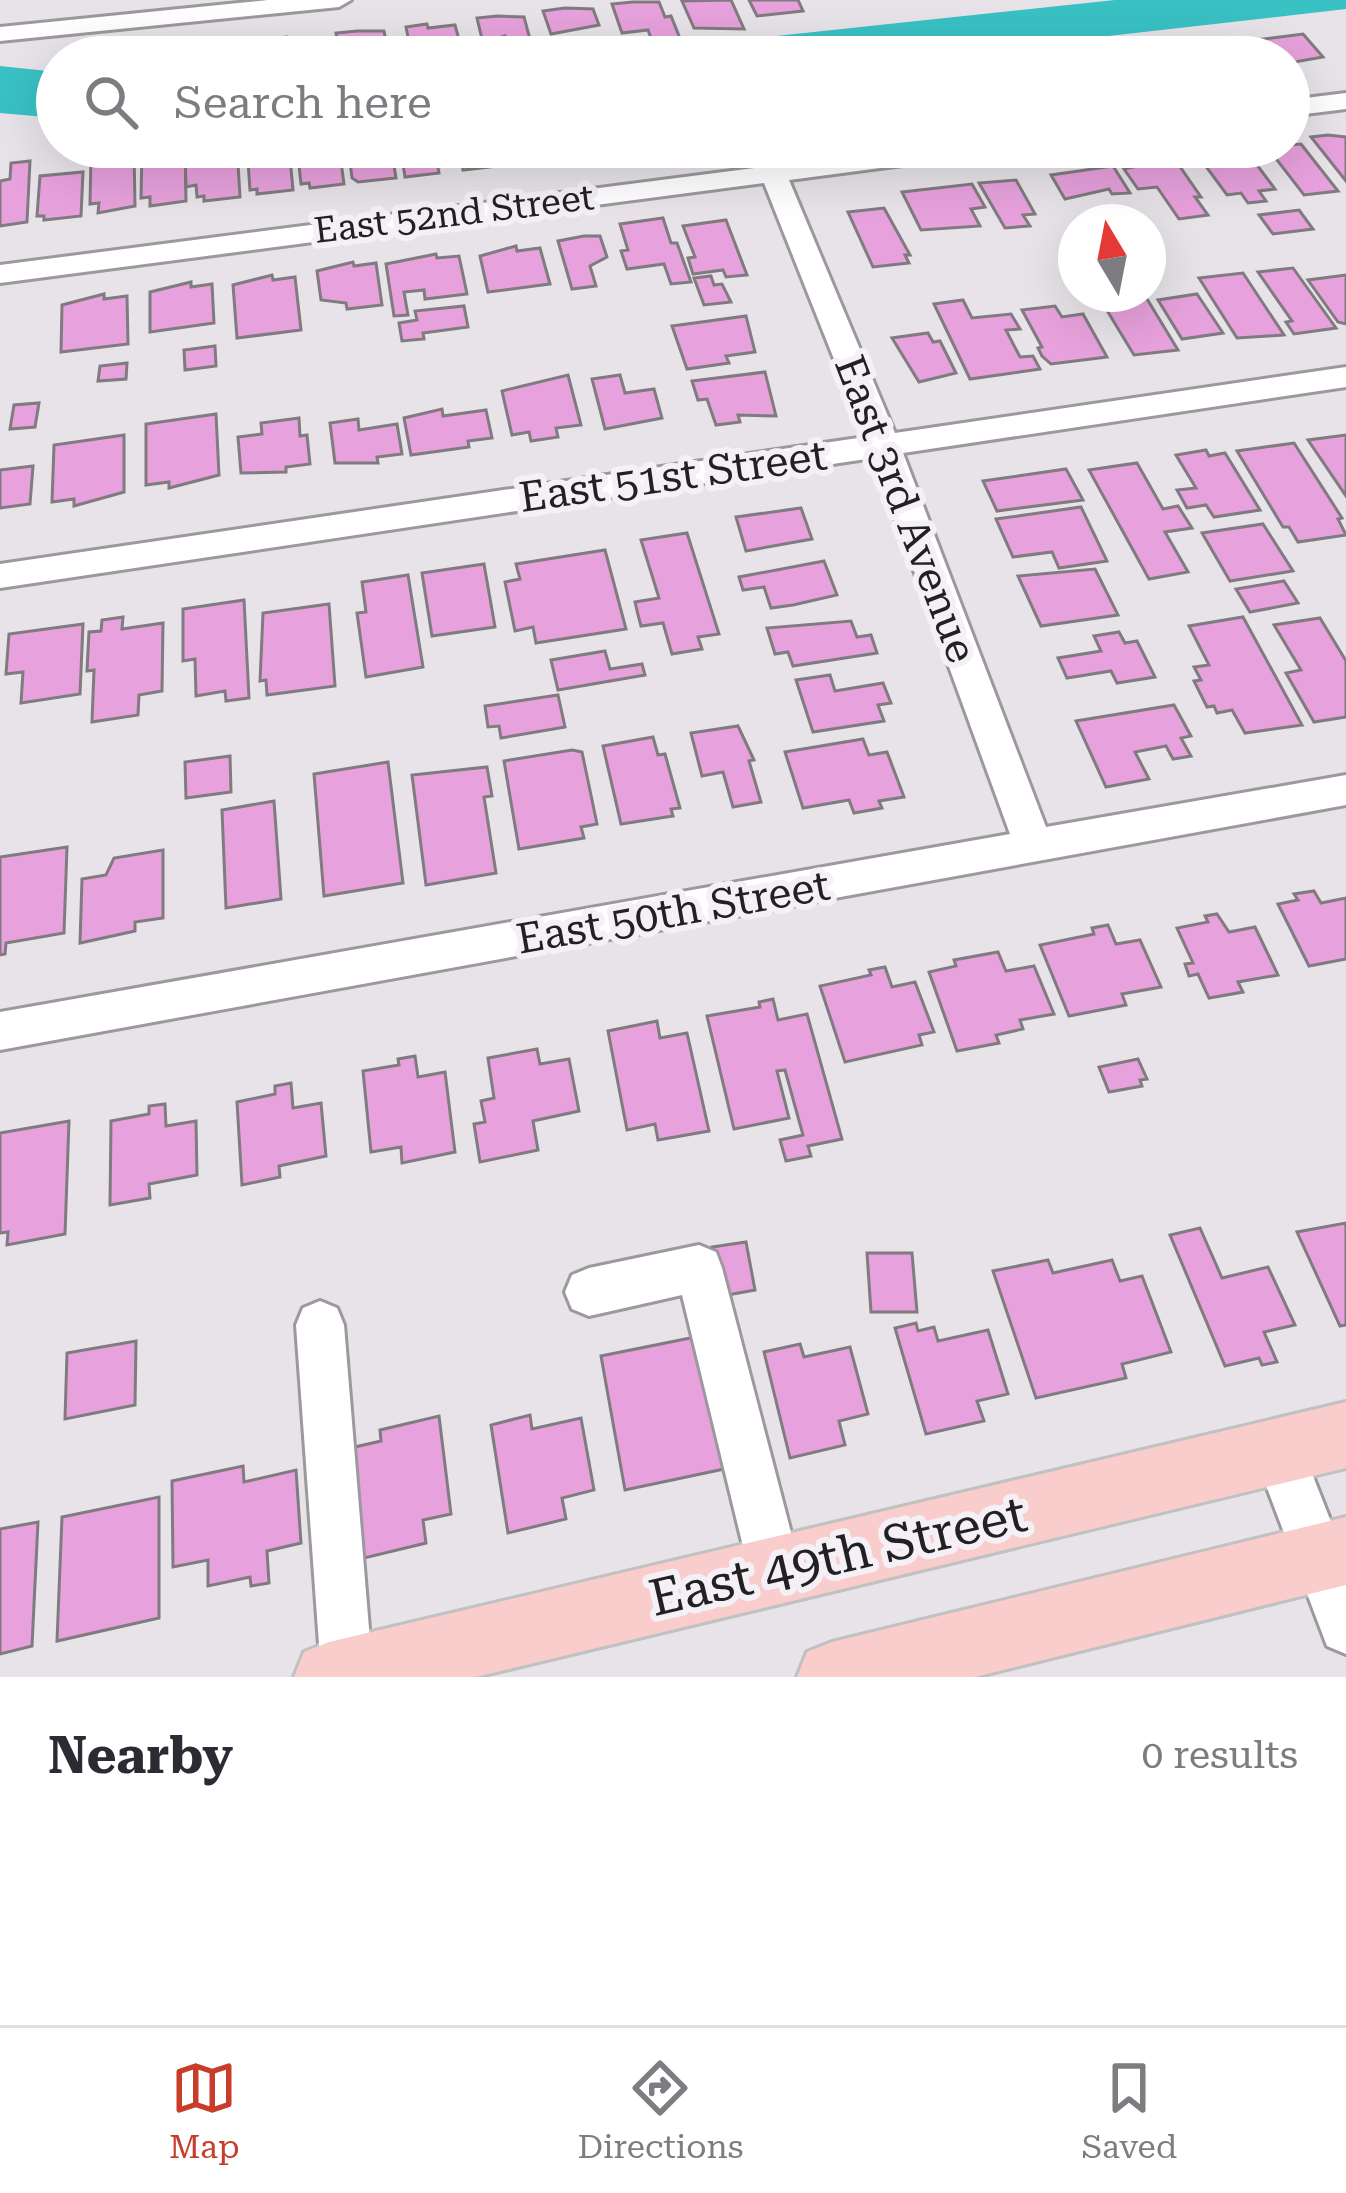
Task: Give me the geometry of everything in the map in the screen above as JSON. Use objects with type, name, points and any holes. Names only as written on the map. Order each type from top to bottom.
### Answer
[{"type":"main road","name":"East 49th Street","points":[[339,1675],[1346,1435]]},
{"type":"main road","points":[[832,1677],[1332,1554]]},
{"type":"street","points":[[0,34],[339,0]]},
{"type":"street","points":[[1310,105],[1346,101]]},
{"type":"street","name":"East 52nd Street","points":[[0,274],[812,168]]},
{"type":"street","name":"East 3rd Avenue","points":[[772,173],[884,445],[1034,848]]},
{"type":"street","name":"East 51st Street","points":[[0,576],[1346,376]]},
{"type":"street","name":"East 50th Street","points":[[0,1031],[1346,790]]},
{"type":"street","points":[[589,1292],[699,1268],[775,1571]]},
{"type":"street","points":[[320,1325],[339,1675]]},
{"type":"street","points":[[1278,1451],[1332,1554],[1346,1627]]},
{"type":"water","points":[[1115,0],[1346,0],[1346,9],[1109,36],[776,36]]},
{"type":"water","points":[[0,66],[36,70],[36,116],[0,113]]},
{"type":"building","points":[[731,0],[744,29],[694,28],[682,1]]},
{"type":"building","points":[[749,0],[798,0],[803,11],[757,16]]},
{"type":"building","points":[[659,2],[679,36],[650,36],[648,30],[622,33],[612,4]]},
{"type":"building","points":[[593,9],[599,25],[551,34],[543,11]]},
{"type":"building","points":[[524,17],[529,36],[481,36],[477,18]]},
{"type":"building","points":[[455,25],[458,36],[408,36],[406,27]]},
{"type":"building","points":[[384,31],[385,36],[336,36]]},
{"type":"building","points":[[1310,42],[1323,57],[1310,59]]},
{"type":"building","points":[[1311,137],[1346,137],[1346,181]]},
{"type":"building","points":[[1310,155],[1338,191],[1304,195],[1283,168],[1310,168]]},
{"type":"building","points":[[30,161],[27,222],[0,226],[0,181],[10,179],[11,163]]},
{"type":"building","points":[[91,168],[134,168],[135,206],[98,213],[99,203],[90,204]]},
{"type":"building","points":[[142,168],[185,168],[186,201],[150,206],[150,197],[141,198]]},
{"type":"building","points":[[185,168],[238,168],[240,197],[204,201],[204,196],[197,197],[196,185],[186,187]]},
{"type":"building","points":[[248,168],[291,168],[293,190],[257,194],[257,189],[250,190]]},
{"type":"building","points":[[299,168],[342,168],[344,184],[310,188],[309,183],[301,184]]},
{"type":"building","points":[[351,168],[394,168],[396,178],[358,182]]},
{"type":"building","points":[[404,168],[438,168],[439,173],[405,177]]},
{"type":"building","points":[[1114,168],[1130,193],[1112,194],[1109,189],[1065,199],[1051,175]]},
{"type":"building","points":[[1181,168],[1208,215],[1179,219],[1157,187],[1138,189],[1124,169]]},
{"type":"building","points":[[1207,168],[1259,168],[1275,189],[1259,191],[1266,201],[1248,203],[1241,193],[1227,195]]},
{"type":"building","points":[[83,172],[81,216],[44,220],[37,216],[40,176]]},
{"type":"building","points":[[1016,180],[1035,214],[1023,215],[1030,226],[1005,228],[979,183]]},
{"type":"building","points":[[972,184],[985,207],[971,209],[980,226],[921,230],[902,192]]},
{"type":"building","points":[[884,208],[910,255],[905,255],[909,263],[873,267],[848,212]]},
{"type":"building","points":[[1299,210],[1313,229],[1273,234],[1259,215]]},
{"type":"building","points":[[663,218],[691,282],[671,284],[664,264],[627,269],[621,251],[628,250],[620,224]]},
{"type":"building","points":[[726,220],[747,275],[726,277],[723,270],[693,274],[688,258],[695,257],[683,226]]},
{"type":"building","points":[[600,236],[607,257],[590,266],[596,286],[572,289],[558,241]]},
{"type":"building","points":[[516,246],[517,251],[540,248],[550,284],[488,292],[480,256]]},
{"type":"building","points":[[436,254],[437,258],[459,256],[467,294],[425,299],[424,290],[404,292],[408,315],[394,316],[386,264]]},
{"type":"building","points":[[353,262],[354,266],[376,263],[382,305],[347,309],[346,303],[321,300],[317,271]]},
{"type":"building","points":[[1293,268],[1336,328],[1294,334],[1286,322],[1292,321],[1258,272]]},
{"type":"building","points":[[1243,273],[1284,335],[1237,338],[1199,278]]},
{"type":"building","points":[[272,275],[273,280],[295,277],[301,330],[237,338],[233,285]]},
{"type":"building","points":[[1346,275],[1346,324],[1338,322],[1308,280]]},
{"type":"building","points":[[711,276],[714,285],[722,284],[731,302],[704,305],[694,278]]},
{"type":"building","points":[[191,282],[191,287],[212,284],[214,323],[150,332],[150,292]]},
{"type":"building","points":[[104,294],[104,299],[127,296],[128,344],[61,352],[62,305]]},
{"type":"building","points":[[1197,294],[1223,333],[1182,339],[1165,312],[1166,299]]},
{"type":"building","points":[[963,300],[972,318],[1011,314],[1020,329],[1006,330],[1020,357],[1033,356],[1040,369],[970,379],[934,304]]},
{"type":"building","points":[[464,306],[468,327],[402,341],[399,323],[417,320],[415,311]]},
{"type":"building","points":[[1055,306],[1062,317],[1083,314],[1107,357],[1051,364],[1042,356],[1022,310]]},
{"type":"building","points":[[1108,312],[1155,312],[1178,350],[1134,355]]},
{"type":"building","points":[[746,316],[755,352],[726,356],[729,363],[687,369],[672,326]]},
{"type":"building","points":[[928,333],[933,342],[940,341],[956,373],[919,382],[892,338]]},
{"type":"building","points":[[215,346],[216,366],[185,370],[184,350]]},
{"type":"building","points":[[127,363],[126,379],[98,381],[100,366]]},
{"type":"building","points":[[765,372],[776,416],[738,415],[740,422],[716,425],[707,399],[698,400],[692,381]]},
{"type":"building","points":[[568,375],[581,425],[556,428],[558,437],[531,441],[529,432],[512,435],[502,391]]},
{"type":"building","points":[[620,375],[625,393],[654,389],[662,418],[605,429],[592,379]]},
{"type":"building","points":[[39,403],[35,427],[10,429],[14,405]]},
{"type":"building","points":[[442,409],[443,416],[486,410],[492,438],[468,441],[469,447],[411,455],[404,418]]},
{"type":"building","points":[[216,414],[219,475],[169,488],[169,482],[146,485],[146,424]]},
{"type":"building","points":[[299,418],[300,436],[307,435],[310,464],[286,467],[286,472],[241,473],[238,437],[262,434],[261,423]]},
{"type":"building","points":[[358,419],[359,430],[397,424],[402,454],[377,457],[378,463],[335,463],[330,423]]},
{"type":"building","points":[[124,435],[124,492],[74,506],[74,499],[52,502],[54,445]]},
{"type":"building","points":[[1346,435],[1346,496],[1308,440]]},
{"type":"building","points":[[1294,443],[1342,518],[1338,519],[1346,535],[1298,542],[1289,527],[1283,527],[1237,451]]},
{"type":"building","points":[[1206,450],[1209,456],[1225,453],[1260,510],[1214,517],[1206,505],[1187,508],[1177,490],[1196,488],[1176,455]]},
{"type":"building","points":[[1137,463],[1163,509],[1178,506],[1192,528],[1165,532],[1188,572],[1149,579],[1089,470]]},
{"type":"building","points":[[33,466],[30,504],[0,508],[0,470]]},
{"type":"building","points":[[1066,469],[1083,500],[997,511],[983,481]]},
{"type":"building","points":[[1081,507],[1107,561],[1059,568],[1052,552],[1013,557],[996,519]]},
{"type":"building","points":[[801,508],[812,539],[746,551],[736,517]]},
{"type":"building","points":[[1263,524],[1293,571],[1230,581],[1202,533]]},
{"type":"building","points":[[687,533],[719,634],[698,637],[702,649],[672,654],[663,623],[641,626],[638,615],[635,602],[659,598],[641,540]]},
{"type":"building","points":[[605,550],[626,629],[536,643],[533,627],[515,631],[505,582],[520,579],[516,564]]},
{"type":"building","points":[[824,561],[837,595],[793,605],[771,608],[764,587],[743,590],[739,577]]},
{"type":"building","points":[[484,564],[495,627],[432,636],[422,573]]},
{"type":"building","points":[[1095,569],[1118,615],[1041,626],[1018,576]]},
{"type":"building","points":[[408,575],[423,667],[366,677],[357,613],[366,612],[362,582]]},
{"type":"building","points":[[1284,581],[1298,603],[1250,612],[1236,589]]},
{"type":"building","points":[[244,600],[249,698],[226,701],[225,691],[196,696],[195,659],[183,661],[183,609]]},
{"type":"building","points":[[329,604],[335,686],[267,695],[266,680],[260,681],[263,613]]},
{"type":"building","points":[[123,617],[122,629],[163,623],[162,691],[139,695],[138,715],[92,722],[94,670],[87,671],[89,632],[101,631],[102,620]]},
{"type":"building","points":[[1243,617],[1302,725],[1245,733],[1232,710],[1217,713],[1214,706],[1207,707],[1194,681],[1201,680],[1194,667],[1209,665],[1189,626]]},
{"type":"building","points":[[1320,618],[1346,661],[1346,717],[1314,722],[1286,673],[1301,670],[1274,625]]},
{"type":"building","points":[[851,621],[857,637],[871,635],[877,653],[793,666],[788,652],[775,654],[767,628]]},
{"type":"building","points":[[83,624],[80,694],[21,703],[23,672],[6,674],[9,634]]},
{"type":"building","points":[[1119,632],[1125,643],[1137,641],[1155,677],[1117,683],[1111,671],[1067,678],[1058,658],[1101,651],[1094,636]]},
{"type":"building","points":[[605,651],[610,669],[642,664],[645,675],[558,690],[551,660]]},
{"type":"building","points":[[830,675],[835,691],[883,683],[891,703],[878,705],[884,721],[813,732],[796,680]]},
{"type":"building","points":[[558,695],[565,727],[501,738],[499,726],[488,727],[485,706]]},
{"type":"building","points":[[1174,705],[1191,736],[1181,738],[1191,756],[1173,759],[1166,746],[1135,752],[1149,779],[1106,787],[1076,721]]},
{"type":"building","points":[[738,726],[754,760],[749,761],[761,802],[733,807],[723,772],[702,776],[691,733]]},
{"type":"building","points":[[653,737],[658,755],[665,754],[680,808],[671,809],[673,816],[621,824],[603,746]]},
{"type":"building","points":[[863,739],[869,755],[887,752],[904,797],[879,801],[882,808],[854,813],[849,800],[803,808],[785,752]]},
{"type":"building","points":[[582,752],[597,824],[581,827],[584,838],[519,849],[504,761]]},
{"type":"building","points":[[230,756],[231,792],[186,798],[185,762]]},
{"type":"building","points":[[388,762],[403,883],[324,896],[314,774]]},
{"type":"building","points":[[487,767],[492,796],[484,797],[496,873],[426,885],[412,775]]},
{"type":"building","points":[[274,801],[281,899],[226,908],[222,810]]},
{"type":"building","points":[[67,847],[64,933],[6,943],[5,954],[0,955],[0,857]]},
{"type":"building","points":[[163,850],[163,918],[135,922],[135,931],[80,943],[82,879],[106,875],[114,858]]},
{"type":"building","points":[[1314,891],[1321,903],[1346,898],[1346,959],[1309,966],[1278,904],[1298,900],[1294,894]]},
{"type":"building","points":[[1217,914],[1229,932],[1255,927],[1278,975],[1238,982],[1243,992],[1209,998],[1198,974],[1189,976],[1185,964],[1193,963],[1177,928],[1208,922],[1205,916]]},
{"type":"building","points":[[1108,925],[1116,944],[1140,940],[1161,987],[1122,994],[1126,1005],[1069,1016],[1040,945],[1094,934],[1092,928]]},
{"type":"building","points":[[998,952],[1006,971],[1034,966],[1054,1014],[1020,1020],[1023,1029],[996,1035],[999,1043],[957,1051],[929,972],[956,966],[954,960]]},
{"type":"building","points":[[885,967],[892,987],[915,982],[934,1032],[919,1035],[922,1045],[845,1062],[820,986],[871,975],[869,970]]},
{"type":"building","points":[[773,999],[778,1020],[807,1014],[842,1139],[808,1146],[811,1156],[786,1161],[780,1140],[803,1135],[785,1070],[777,1071],[789,1118],[734,1129],[707,1016],[760,1007],[759,1002]]},
{"type":"building","points":[[657,1021],[660,1038],[687,1033],[709,1131],[658,1140],[655,1124],[627,1130],[608,1031]]},
{"type":"building","points":[[537,1049],[540,1064],[569,1059],[579,1111],[533,1121],[538,1150],[480,1162],[474,1124],[485,1122],[481,1101],[494,1098],[488,1058]]},
{"type":"building","points":[[415,1056],[418,1077],[445,1072],[455,1152],[402,1163],[401,1147],[371,1152],[363,1071],[399,1065],[398,1059]]},
{"type":"building","points":[[1138,1059],[1147,1079],[1140,1080],[1142,1086],[1109,1092],[1099,1067]]},
{"type":"building","points":[[291,1083],[293,1108],[321,1103],[326,1156],[279,1166],[280,1177],[242,1185],[237,1102],[275,1094],[275,1086]]},
{"type":"building","points":[[165,1104],[166,1126],[196,1121],[197,1175],[149,1184],[150,1198],[110,1205],[111,1121],[149,1114],[149,1106]]},
{"type":"building","points":[[69,1121],[65,1234],[7,1245],[8,1232],[0,1233],[0,1133]]},
{"type":"building","points":[[1346,1223],[1346,1325],[1340,1326],[1297,1232]]},
{"type":"building","points":[[1200,1228],[1222,1278],[1268,1267],[1295,1325],[1264,1332],[1277,1362],[1262,1365],[1259,1358],[1225,1366],[1170,1235]]},
{"type":"building","points":[[746,1242],[755,1290],[722,1296],[712,1247]]},
{"type":"building","points":[[867,1253],[912,1253],[917,1312],[871,1312]]},
{"type":"building","points":[[1048,1260],[1053,1273],[1112,1260],[1120,1281],[1142,1276],[1171,1352],[1122,1364],[1126,1378],[1036,1398],[993,1271]]},
{"type":"building","points":[[916,1323],[918,1331],[934,1327],[938,1341],[988,1330],[1008,1394],[977,1401],[984,1421],[926,1434],[895,1328]]},
{"type":"building","points":[[695,1337],[724,1469],[625,1490],[601,1356]]},
{"type":"building","points":[[136,1341],[135,1405],[65,1419],[67,1353]]},
{"type":"building","points":[[800,1344],[804,1357],[850,1347],[868,1414],[839,1421],[845,1445],[790,1458],[764,1352]]},
{"type":"building","points":[[530,1415],[532,1429],[581,1418],[594,1490],[562,1498],[566,1519],[508,1533],[491,1425]]},
{"type":"building","points":[[439,1416],[451,1514],[423,1520],[426,1543],[356,1560],[346,1449],[381,1441],[380,1430]]},
{"type":"building","points":[[243,1466],[244,1482],[296,1470],[301,1543],[267,1551],[269,1583],[251,1586],[250,1577],[208,1586],[208,1560],[173,1567],[172,1481]]},
{"type":"building","points":[[159,1497],[159,1618],[57,1641],[62,1517]]},
{"type":"building","points":[[38,1522],[32,1646],[0,1654],[0,1529]]}]
